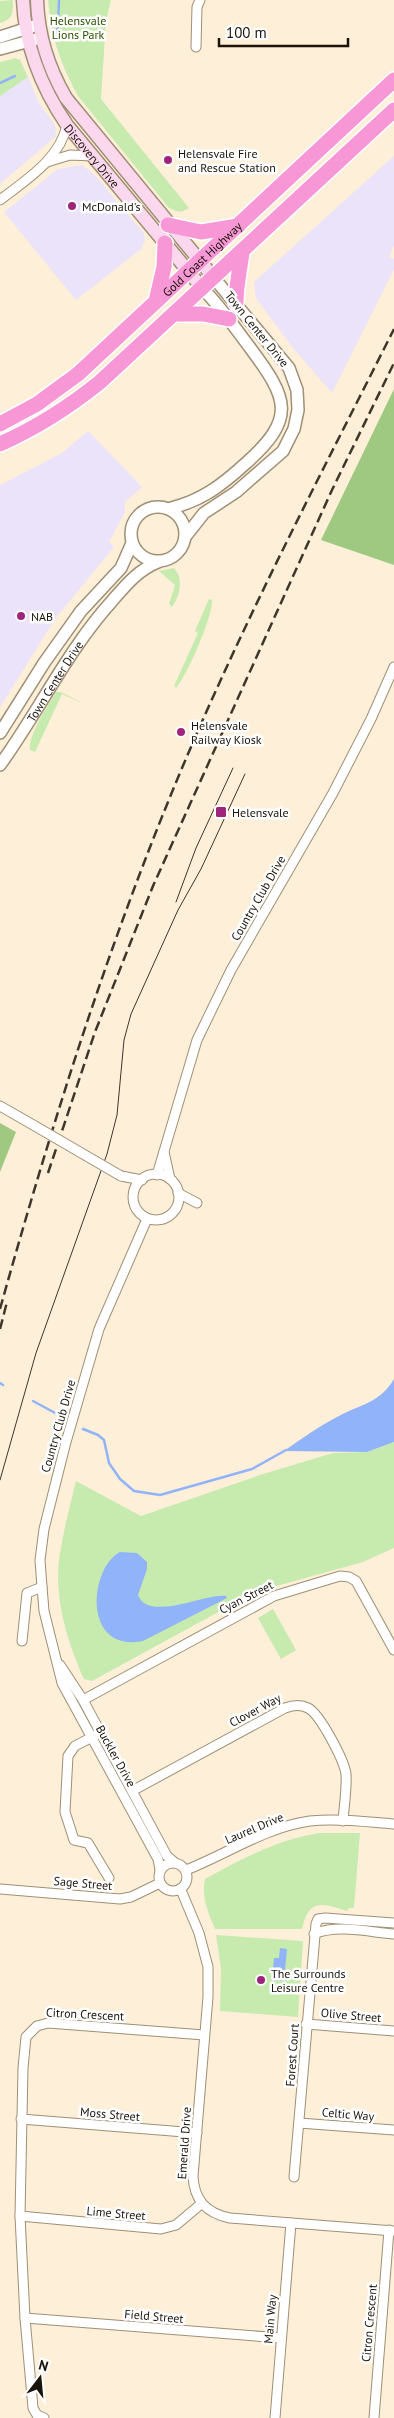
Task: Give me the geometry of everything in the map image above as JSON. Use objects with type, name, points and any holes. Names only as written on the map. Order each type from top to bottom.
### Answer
[{"type":"highway","name":"Gold Coast Highway","points":[[0,424],[59,389],[238,226],[394,80]]},
{"type":"highway","name":"Gold Coast Highway","points":[[0,444],[37,426],[81,398],[208,284],[394,110]]},
{"type":"highway","points":[[168,225],[201,232],[238,226]]},
{"type":"highway","points":[[156,301],[164,267],[165,243]]},
{"type":"highway","points":[[236,303],[236,282],[240,270],[242,252]]},
{"type":"highway","points":[[174,314],[202,314],[229,319]]},
{"type":"main road","name":"Discovery Drive","points":[[23,0],[27,35],[42,84],[67,125],[188,272],[208,284]]},
{"type":"main road","name":"Discovery Drive","points":[[37,0],[40,31],[52,73],[66,98],[199,261]]},
{"type":"main road","name":"Town Center Drive","points":[[199,261],[208,284]]},
{"type":"street","points":[[196,47],[200,0]]},
{"type":"street","points":[[0,49],[27,35],[40,31]]},
{"type":"street","points":[[0,37],[27,35]]},
{"type":"street","points":[[0,200],[47,162],[64,138],[67,125]]},
{"type":"street","points":[[47,162],[70,155],[93,156]]},
{"type":"street","name":"Town Center Drive","points":[[186,537],[204,513],[236,492],[283,451],[291,438],[297,420],[298,395],[289,368],[236,303],[208,284]]},
{"type":"street","name":"Town Center Drive","points":[[171,508],[208,494],[232,476],[268,443],[281,416],[282,402],[275,383],[229,319],[208,284]]},
{"type":"street","points":[[156,506],[171,508],[183,522],[186,537],[184,544],[175,555],[166,560],[158,562],[146,559],[140,555],[132,544],[132,528],[139,515],[156,506]]},
{"type":"street","name":"Town Center Drive","points":[[0,734],[44,663],[81,611],[121,568],[132,544]]},
{"type":"street","name":"Town Center Drive","points":[[0,764],[59,671],[98,616],[131,579],[146,566],[158,562]]},
{"type":"street","points":[[44,663],[59,671]]},
{"type":"street","name":"Country Club Drive","points":[[157,1174],[197,1040],[231,970],[337,785],[371,719],[394,667]]},
{"type":"street","points":[[0,1106],[121,1176],[134,1188]]},
{"type":"street","points":[[163,1149],[170,1180],[178,1193],[197,1204],[177,1204]]},
{"type":"street","points":[[170,1180],[157,1174],[142,1180],[134,1188],[133,1203],[139,1213],[147,1219],[158,1220],[165,1218],[173,1213],[177,1204],[178,1193]]},
{"type":"street","points":[[121,1176],[142,1180]]},
{"type":"street","name":"Country Club Drive","points":[[42,1587],[40,1560],[44,1529],[66,1442],[99,1329],[147,1219]]},
{"type":"street","name":"Cyan Street","points":[[83,1700],[274,1596],[340,1576],[350,1577],[356,1581],[394,1650]]},
{"type":"street","points":[[22,1641],[28,1593],[42,1587]]},
{"type":"street","name":"Buckler Drive","points":[[42,1587],[44,1611],[62,1683],[158,1859],[160,1870]]},
{"type":"street","name":"Buckler Drive","points":[[54,1652],[62,1669],[83,1700],[101,1732],[167,1856],[174,1862]]},
{"type":"street","name":"Clover Way","points":[[132,1791],[285,1708],[302,1705],[310,1708],[316,1715],[342,1760],[346,1775],[343,1821]]},
{"type":"street","points":[[101,1732],[75,1746],[68,1756],[66,1812],[74,1840],[88,1843],[109,1878]]},
{"type":"street","name":"Laurel Drive","points":[[186,1870],[282,1828],[308,1822],[343,1821],[394,1824]]},
{"type":"street","points":[[174,1862],[179,1864],[186,1870],[187,1883],[181,1890],[166,1890],[160,1883],[160,1870],[174,1862]]},
{"type":"street","name":"Sage Street","points":[[0,1889],[120,1898],[134,1895],[160,1883]]},
{"type":"street","name":"Emerald Drive","points":[[181,1890],[199,1934],[208,1968],[194,2185],[202,2204]]},
{"type":"street","points":[[314,1934],[318,1919],[325,1918],[394,1923]]},
{"type":"street","points":[[314,1934],[324,1930],[394,1934]]},
{"type":"street","name":"Forest Court","points":[[294,2177],[314,1934]]},
{"type":"street","name":"Citron Crescent","points":[[44,2418],[37,2415],[33,2408],[25,2318],[20,2216],[24,2046],[28,2033],[37,2026],[48,2023],[204,2035]]},
{"type":"street","name":"Olive Street","points":[[306,2024],[394,2031]]},
{"type":"street","name":"Moss Street","points":[[21,2119],[196,2133]]},
{"type":"street","name":"Celtic Way","points":[[299,2122],[394,2130]]},
{"type":"street","points":[[202,2204],[222,2216],[391,2231]]},
{"type":"street","name":"Lime Street","points":[[20,2216],[161,2229],[176,2225],[202,2204]]},
{"type":"street","name":"Main Way","points":[[275,2418],[291,2223]]},
{"type":"street","name":"Citron Crescent","points":[[374,2418],[391,2231]]},
{"type":"street","name":"Field Street","points":[[25,2318],[281,2338]]},
{"type":"shaded area","points":[[28,77],[39,103],[55,125],[56,136],[0,184],[0,96]]},
{"type":"shaded area","points":[[394,156],[394,245],[389,257],[394,259],[394,269],[332,393],[293,348],[256,298],[254,282]]},
{"type":"shaded area","points":[[82,165],[95,175],[144,233],[145,241],[141,249],[76,300],[4,212],[58,169]]},
{"type":"shaded area","points":[[88,431],[142,487],[125,502],[125,512],[109,542],[114,547],[55,619],[0,707],[0,485],[62,453]]},
{"type":"green space","points":[[13,0],[13,9],[10,17],[8,20],[0,23],[0,1]]},
{"type":"green space","name":"Helensvale Lions Park","points":[[48,0],[111,0],[106,21],[101,99],[189,208],[179,211],[169,208],[78,96],[57,49],[51,25]]},
{"type":"green space","points":[[15,58],[20,60],[28,77],[0,96],[0,62]]},
{"type":"green space","points":[[394,389],[394,565],[321,540]]},
{"type":"green space","points":[[174,568],[179,577],[180,588],[172,607],[169,604],[175,585],[159,571]]},
{"type":"green space","points":[[209,599],[212,600],[211,608],[204,632],[176,688],[174,686],[198,633],[195,631]]},
{"type":"green space","points":[[56,692],[61,692],[84,704],[62,694],[35,752],[30,750],[32,736],[39,720]]},
{"type":"green space","points":[[0,1123],[16,1132],[0,1172]]},
{"type":"green space","points":[[394,1442],[394,1548],[363,1562],[255,1592],[92,1681],[84,1679],[67,1634],[58,1585],[60,1553],[76,1481],[141,1516],[263,1474],[333,1453],[367,1452]]},
{"type":"green space","points":[[273,1609],[296,1650],[281,1659],[258,1618]]},
{"type":"green space","points":[[320,1833],[360,1833],[354,1908],[349,1908],[347,1911],[318,1905],[308,1912],[302,1929],[215,1929],[205,1898],[205,1879],[275,1845]]},
{"type":"green space","name":"The Surrounds Leisure Centre","points":[[216,1935],[303,1941],[298,2017],[220,2011],[221,1969]]},
{"type":"water","points":[[394,1379],[394,1442],[367,1452],[284,1451],[330,1421],[375,1399],[382,1394]]},
{"type":"water","points":[[120,1552],[137,1553],[147,1562],[147,1569],[138,1595],[144,1603],[165,1607],[217,1596],[226,1596],[227,1598],[143,1641],[123,1641],[109,1634],[101,1622],[97,1607],[98,1590],[102,1574],[110,1561]]},
{"type":"water","points":[[280,1948],[287,1949],[284,1981],[272,1980],[274,1958],[279,1958]]},
{"type":"waterway","points":[[56,37],[59,0]]},
{"type":"waterway","points":[[0,83],[15,76]]},
{"type":"waterway","points":[[33,1401],[57,1414]]},
{"type":"waterway","points":[[83,1429],[98,1435],[104,1440],[109,1463],[120,1479],[134,1491],[160,1495],[252,1469],[286,1450]]},
{"type":"tram line","points":[[176,902],[196,848],[233,768]]},
{"type":"tram line","points":[[0,1480],[36,1353],[107,1154],[117,1115],[124,1040],[131,1014],[178,910],[201,869],[245,774]]},
{"type":"railway","points":[[0,1309],[59,1108],[103,975],[151,844],[227,666],[309,497],[394,329]]},
{"type":"railway","points":[[48,1173],[95,1032],[153,886],[332,490],[394,363]]},
{"type":"railway","points":[[0,1329],[7,1302]]},
{"type":"place","name":"Helensvale Fire and Rescue Station","points":[[168,160]]},
{"type":"place","name":"McDonald's","points":[[72,206]]},
{"type":"place","name":"NAB","points":[[21,616]]},
{"type":"place","name":"Helensvale Railway Kiosk","points":[[181,732]]},
{"type":"place","name":"Helensvale","points":[[221,812]]},
{"type":"place","name":"The Surrounds Leisure Centre","points":[[261,1980]]}]
